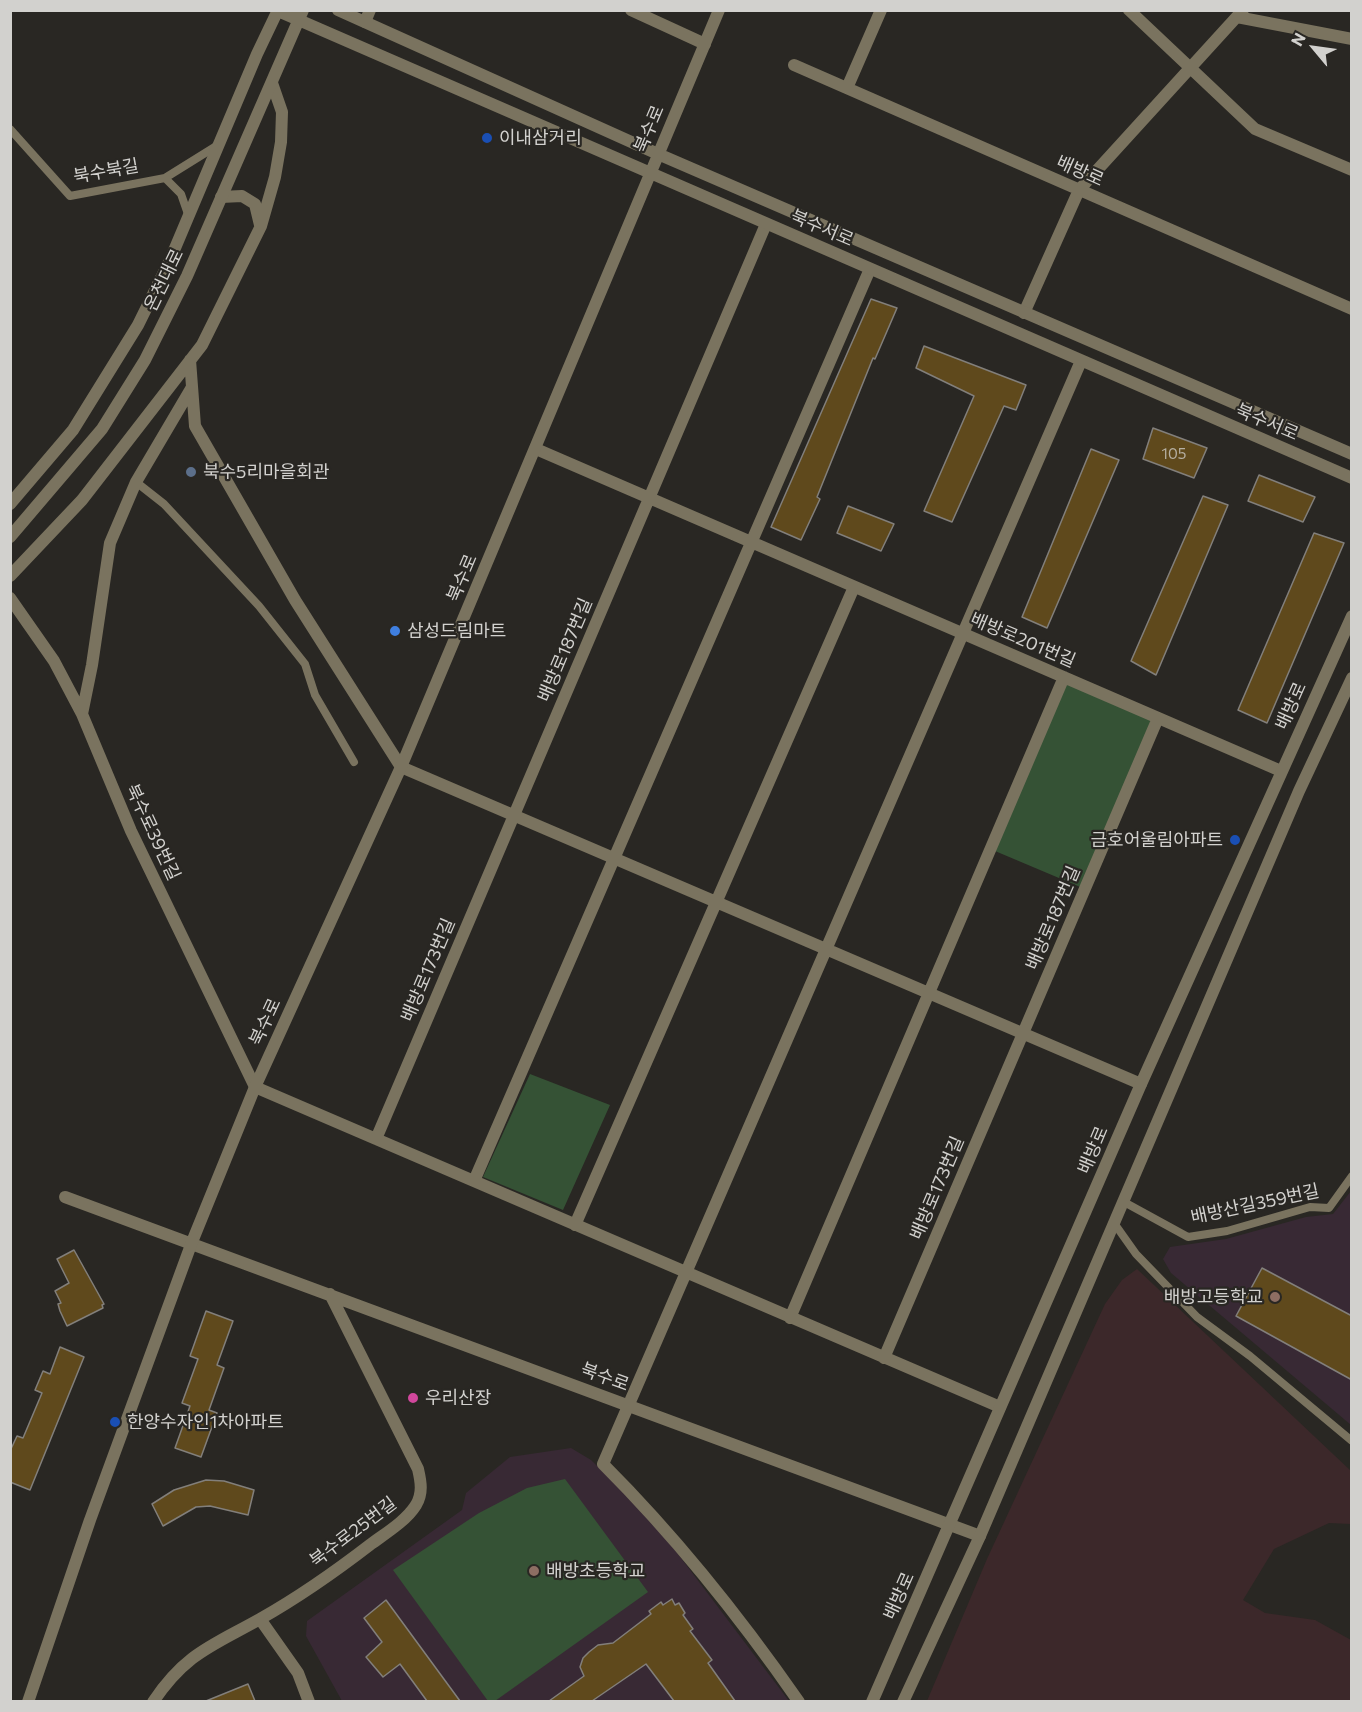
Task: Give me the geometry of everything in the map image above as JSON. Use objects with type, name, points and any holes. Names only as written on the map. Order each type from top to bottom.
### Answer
[{"type":"street","name":"북수서로","points":[[338,10],[368,16],[658,154],[1352,454]]},
{"type":"street","points":[[631,10],[705,44]]},
{"type":"street","name":"북수로","points":[[719,10],[401,767],[255,1087],[192,1242],[980,1536]]},
{"type":"street","points":[[847,88],[881,10]]},
{"type":"street","points":[[1129,10],[1255,129],[1352,170]]},
{"type":"street","name":"북수서로","points":[[278,11],[301,15],[650,173],[1352,478]]},
{"type":"street","name":"온천대로","points":[[10,504],[73,430],[138,325],[189,218],[257,54],[278,11]]},
{"type":"street","points":[[1024,313],[1079,190],[1240,14],[1352,39]]},
{"type":"street","name":"온천대로","points":[[10,537],[102,429],[145,360],[187,276],[301,15]]},
{"type":"street","name":"배방로","points":[[794,65],[1079,190],[1350,305]]},
{"type":"street","points":[[10,576],[82,500],[202,345],[261,226],[281,142],[282,112],[272,83]]},
{"type":"street","points":[[222,197],[242,196],[255,204],[261,226]]},
{"type":"street","points":[[650,498],[766,224]]},
{"type":"street","points":[[474,1181],[870,269]]},
{"type":"street","points":[[190,360],[195,426],[295,600],[401,767],[1140,1084]]},
{"type":"street","points":[[799,1701],[759,1643],[660,1521],[603,1464],[1081,360]]},
{"type":"street","points":[[82,714],[110,543],[136,482],[192,387]]},
{"type":"street","name":"배방로201번길","points":[[536,449],[1281,771]]},
{"type":"street","name":"배방로187번길","points":[[514,816],[650,498]]},
{"type":"street","points":[[575,1225],[854,587]]},
{"type":"street","name":"북수로39번길","points":[[10,598],[54,661],[82,714],[131,831],[255,1087]]},
{"type":"street","name":"배방로","points":[[873,1701],[1140,1084],[1352,616]]},
{"type":"street","points":[[790,1318],[1064,677]]},
{"type":"street","points":[[903,1701],[980,1536],[1299,791],[1352,678]]},
{"type":"street","name":"배방로187번길","points":[[1023,1034],[1158,718]]},
{"type":"street","name":"배방로173번길","points":[[376,1139],[514,816]]},
{"type":"street","name":"배방로173번길","points":[[884,1358],[1023,1034]]},
{"type":"street","points":[[255,1087],[1000,1407]]},
{"type":"street","points":[[28,1701],[90,1520],[192,1242],[65,1197]]},
{"type":"street","name":"북수로25번길","points":[[153,1701],[172,1673],[197,1654],[229,1633],[260,1619],[343,1565],[401,1521],[416,1505],[422,1488],[418,1469],[330,1294]]},
{"type":"street","points":[[260,1619],[298,1673],[309,1701]]},
{"type":"lane","name":"북수북길","points":[[10,129],[70,196],[165,178]]},
{"type":"lane","points":[[189,218],[181,194],[165,178],[222,142]]},
{"type":"lane","points":[[136,482],[164,504],[260,606],[299,656],[305,664],[315,695],[354,762]]},
{"type":"lane","name":"배방산길359번길","points":[[1124,1202],[1188,1237],[1227,1231],[1310,1207],[1329,1208],[1352,1176]]},
{"type":"lane","points":[[1114,1223],[1136,1254],[1197,1317],[1250,1356],[1352,1441]]},
{"type":"shaded area","name":"배방고등학교","points":[[1351,1191],[1351,1425],[1171,1273],[1163,1259],[1170,1247],[1226,1239],[1306,1217],[1333,1214]]},
{"type":"shaded area","points":[[1137,1269],[1351,1471],[1351,1524],[1329,1523],[1274,1549],[1243,1600],[1265,1613],[1315,1620],[1351,1640],[1351,1701],[927,1701],[987,1559],[1105,1304],[1122,1280]]},
{"type":"shaded area","name":"배방초등학교","points":[[571,1448],[591,1460],[653,1521],[789,1701],[342,1701],[306,1636],[307,1621],[462,1510],[466,1493],[510,1457]]},
{"type":"green space","points":[[1069,675],[1159,714],[1085,889],[995,851]]},
{"type":"green space","points":[[530,1074],[610,1105],[563,1210],[483,1177]]},
{"type":"green space","points":[[565,1479],[648,1592],[495,1701],[488,1701],[393,1570],[479,1513],[527,1488]]},
{"type":"building","points":[[871,299],[897,308],[875,359],[873,358],[817,497],[820,499],[801,540],[771,527]]},
{"type":"building","points":[[924,346],[1026,385],[1016,410],[1004,406],[952,522],[924,511],[974,396],[916,368]]},
{"type":"building","points":[[1153,428],[1207,448],[1194,478],[1143,459]]},
{"type":"building","points":[[1091,449],[1119,460],[1047,628],[1022,617]]},
{"type":"building","points":[[1259,475],[1315,497],[1303,522],[1248,501]]},
{"type":"building","points":[[1203,496],[1228,505],[1156,675],[1131,661]]},
{"type":"building","points":[[848,506],[894,524],[881,551],[837,533]]},
{"type":"building","points":[[1314,533],[1344,543],[1267,723],[1238,710]]},
{"type":"building","points":[[74,1250],[104,1304],[103,1308],[67,1326],[55,1291],[69,1283],[57,1259]]},
{"type":"building","name":"배방고등학교","points":[[1262,1268],[1352,1316],[1352,1380],[1236,1316]]},
{"type":"building","points":[[206,1311],[233,1321],[217,1365],[224,1368],[209,1410],[217,1413],[201,1457],[175,1448],[190,1406],[182,1403],[198,1359],[190,1356]]},
{"type":"building","points":[[60,1347],[84,1357],[30,1490],[10,1482],[10,1451],[17,1436],[23,1438],[42,1393],[35,1390],[43,1371],[50,1374]]},
{"type":"building","points":[[206,1480],[224,1481],[254,1490],[248,1515],[210,1506],[196,1507],[163,1526],[152,1504],[174,1490]]},
{"type":"building","points":[[672,1599],[675,1605],[679,1603],[685,1613],[683,1615],[693,1629],[690,1631],[712,1660],[708,1663],[735,1701],[674,1701],[646,1664],[592,1701],[549,1701],[584,1676],[580,1667],[583,1658],[589,1652],[598,1645],[613,1643],[651,1614],[649,1611],[661,1602],[663,1605]]},
{"type":"building","points":[[386,1600],[460,1701],[427,1701],[400,1664],[383,1677],[366,1657],[382,1642],[364,1618]]},
{"type":"building","points":[[248,1684],[255,1701],[206,1701]]},
{"type":"place","name":"이내삼거리","points":[[487,138]]},
{"type":"place","name":"북수5리마을회관","points":[[191,472]]},
{"type":"place","name":"삼성드림마트","points":[[395,631]]},
{"type":"place","name":"금호어울림아파트","points":[[1235,840]]},
{"type":"place","name":"배방고등학교","points":[[1275,1297]]},
{"type":"place","name":"우리산장","points":[[413,1398]]},
{"type":"place","name":"한양수자인1차아파트","points":[[115,1422]]},
{"type":"place","name":"배방초등학교","points":[[534,1571]]}]
